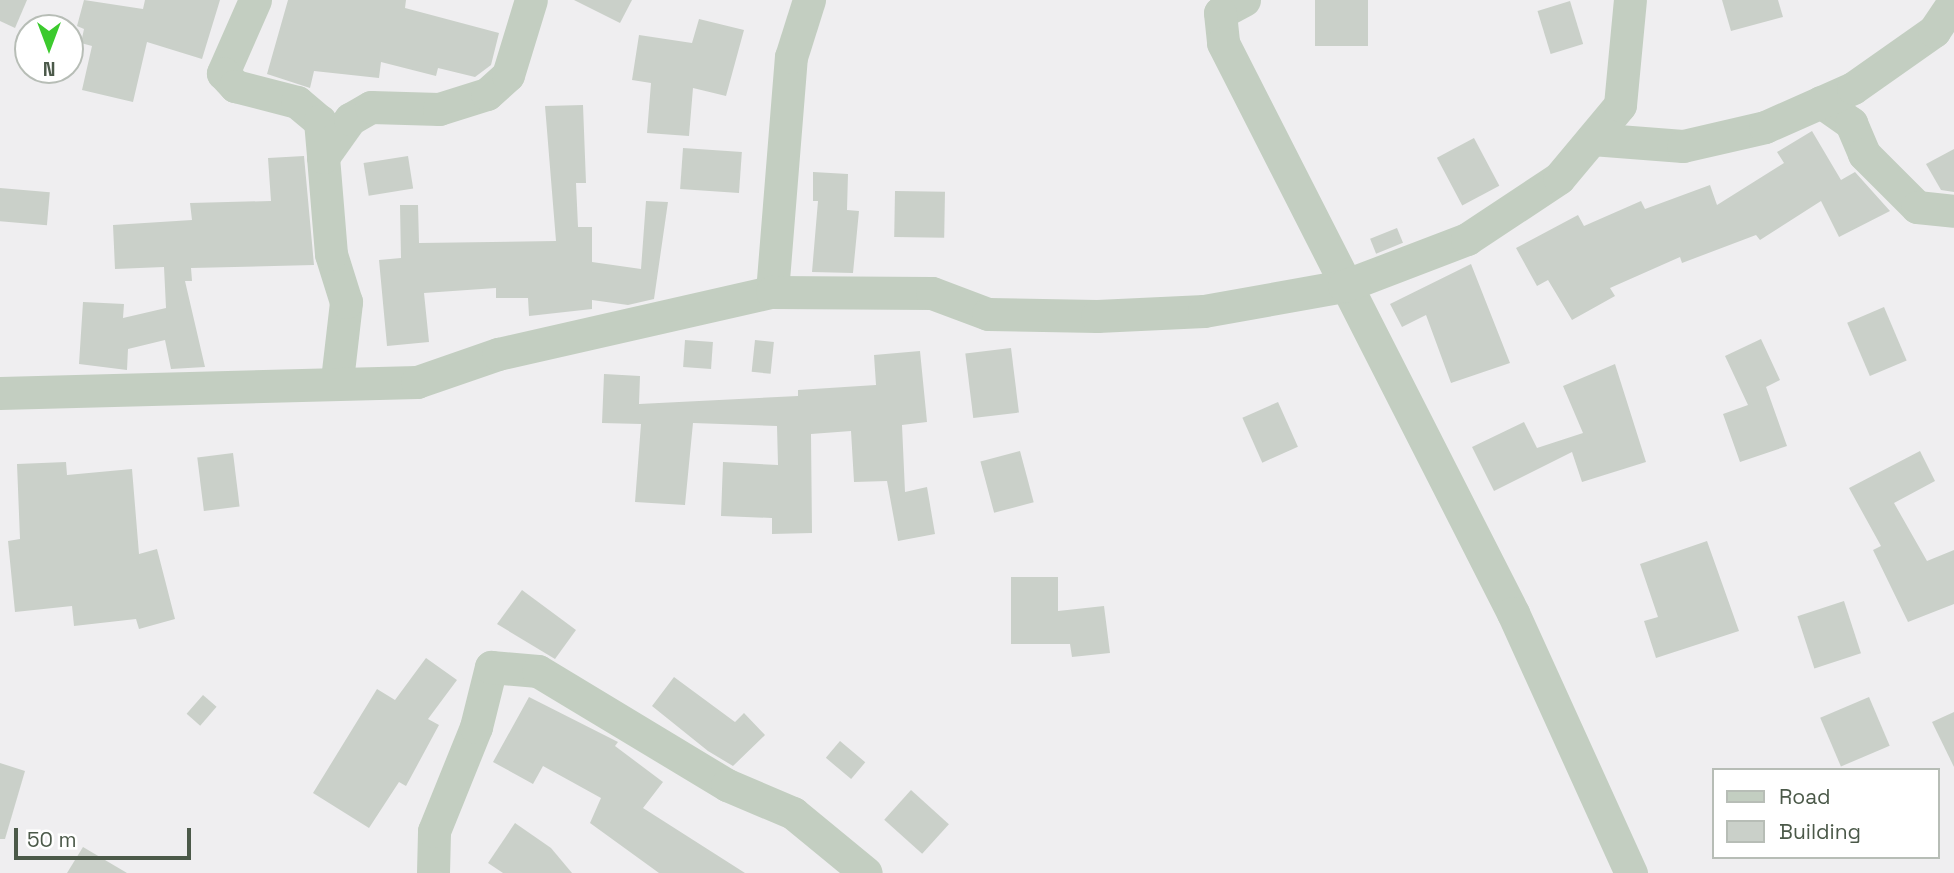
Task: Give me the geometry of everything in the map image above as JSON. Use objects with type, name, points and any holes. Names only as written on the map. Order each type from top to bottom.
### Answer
[{"type":"street","points":[[255,0],[223,73],[235,86],[297,102],[320,121],[331,254],[346,302],[337,380]]},
{"type":"street","points":[[323,157],[350,119],[371,107],[439,109],[487,94],[508,75],[531,0]]},
{"type":"street","points":[[772,292],[791,57],[809,0]]},
{"type":"street","points":[[1244,0],[1220,13],[1223,43],[1344,286],[1513,613],[1631,873]]},
{"type":"street","points":[[0,393],[337,380],[416,382],[498,354],[772,292],[932,293],[988,314],[1097,316],[1204,311],[1344,286],[1467,239],[1559,178],[1620,106],[1630,0]]},
{"type":"street","points":[[1592,139],[1683,146],[1765,127],[1853,88],[1934,32],[1954,1]]},
{"type":"street","points":[[1821,102],[1851,123],[1864,154],[1917,207],[1954,211]]},
{"type":"street","points":[[433,873],[434,831],[476,727],[491,667],[538,671],[727,785],[793,813],[866,873]]},
{"type":"building","points":[[0,0],[27,0],[21,14],[14,14],[14,28],[0,21]]},
{"type":"building","points":[[84,0],[143,9],[145,0],[220,0],[202,59],[147,42],[133,102],[82,90],[92,46],[84,44],[84,14],[80,14]]},
{"type":"building","points":[[288,0],[406,0],[405,8],[499,33],[491,65],[475,77],[438,68],[436,76],[381,62],[379,78],[314,71],[310,88],[267,74]]},
{"type":"building","points":[[574,0],[632,0],[620,23]]},
{"type":"building","points":[[1315,0],[1368,0],[1368,46],[1315,46]]},
{"type":"building","points":[[1722,0],[1778,0],[1783,17],[1731,31]]},
{"type":"building","points":[[1570,1],[1583,44],[1551,54],[1537,11]]},
{"type":"building","points":[[699,19],[744,30],[726,96],[693,88],[689,136],[647,133],[651,83],[632,80],[639,35],[692,43]]},
{"type":"building","points":[[583,105],[586,183],[576,183],[578,227],[592,227],[592,262],[641,269],[646,201],[668,202],[654,299],[628,305],[592,300],[592,309],[529,316],[528,298],[496,298],[496,288],[424,293],[429,342],[387,346],[379,260],[401,258],[400,205],[418,205],[419,243],[556,241],[545,106]]},
{"type":"building","points":[[1812,131],[1841,180],[1855,172],[1890,211],[1839,237],[1821,201],[1760,240],[1756,235],[1682,263],[1680,257],[1610,288],[1615,296],[1572,320],[1548,280],[1537,286],[1516,248],[1578,215],[1584,226],[1641,201],[1645,209],[1710,185],[1717,205],[1784,163],[1777,152]]},
{"type":"building","points":[[1474,138],[1499,186],[1462,205],[1437,158]]},
{"type":"building","points":[[683,148],[742,152],[739,193],[680,189]]},
{"type":"building","points":[[1954,149],[1954,192],[1941,190],[1926,164]]},
{"type":"building","points":[[304,156],[314,265],[191,268],[192,281],[185,281],[205,367],[171,369],[165,340],[128,349],[127,370],[79,364],[83,302],[124,304],[123,318],[166,308],[164,267],[115,269],[113,225],[192,220],[190,203],[271,201],[268,158]]},
{"type":"building","points":[[408,156],[413,189],[369,196],[364,163]]},
{"type":"building","points":[[813,172],[848,174],[847,210],[859,211],[853,273],[812,272],[818,201],[813,201]]},
{"type":"building","points":[[0,188],[50,192],[47,225],[0,221]]},
{"type":"building","points":[[895,191],[945,192],[944,238],[894,237]]},
{"type":"building","points":[[1397,228],[1403,243],[1376,254],[1370,239]]},
{"type":"building","points":[[1471,264],[1510,363],[1451,383],[1426,315],[1402,327],[1390,304]]},
{"type":"building","points":[[1884,307],[1907,360],[1870,376],[1847,323]]},
{"type":"building","points":[[1761,339],[1780,380],[1766,387],[1787,446],[1740,462],[1723,414],[1748,405],[1725,356]]},
{"type":"building","points":[[685,340],[713,342],[711,369],[683,367]]},
{"type":"building","points":[[755,340],[774,342],[771,374],[752,372]]},
{"type":"building","points":[[1011,348],[1019,413],[973,418],[965,354]]},
{"type":"building","points":[[920,351],[927,422],[902,425],[905,492],[927,487],[935,534],[898,541],[887,481],[854,482],[851,431],[811,434],[812,533],[772,534],[772,518],[721,516],[723,462],[778,465],[777,426],[693,423],[685,505],[635,502],[641,424],[602,423],[604,374],[640,376],[639,404],[798,396],[798,390],[876,385],[874,355]]},
{"type":"building","points":[[1615,364],[1646,462],[1582,482],[1572,452],[1494,491],[1472,447],[1524,422],[1537,448],[1583,433],[1563,386]]},
{"type":"building","points":[[1278,402],[1298,447],[1262,463],[1242,418]]},
{"type":"building","points":[[1020,451],[1034,502],[994,513],[980,462]]},
{"type":"building","points":[[1920,451],[1935,481],[1894,503],[1927,561],[1954,550],[1954,604],[1908,622],[1873,550],[1881,546],[1849,488]]},
{"type":"building","points":[[233,453],[240,507],[204,511],[197,457]]},
{"type":"building","points":[[66,462],[67,475],[132,469],[139,554],[157,549],[175,619],[139,629],[136,619],[74,626],[72,606],[15,612],[8,541],[20,539],[17,464]]},
{"type":"building","points":[[1707,541],[1739,631],[1656,658],[1644,621],[1658,617],[1640,564]]},
{"type":"building","points":[[1011,577],[1058,577],[1058,611],[1104,606],[1110,653],[1072,657],[1070,644],[1011,644]]},
{"type":"building","points":[[522,590],[576,630],[555,659],[497,624]]},
{"type":"building","points":[[1844,601],[1861,653],[1814,668],[1797,616]]},
{"type":"building","points":[[426,658],[457,680],[428,719],[439,725],[406,786],[399,782],[369,828],[313,793],[377,689],[395,700]]},
{"type":"building","points":[[674,677],[735,722],[744,713],[765,735],[733,766],[708,751],[652,706]]},
{"type":"building","points":[[203,695],[217,707],[200,726],[187,714]]},
{"type":"building","points":[[529,697],[618,742],[615,746],[663,782],[643,808],[745,873],[659,873],[590,823],[601,798],[543,766],[533,784],[493,762]]},
{"type":"building","points":[[1869,697],[1890,746],[1841,766],[1820,718]]},
{"type":"building","points":[[1954,712],[1954,767],[1932,722]]},
{"type":"building","points":[[840,741],[865,762],[851,779],[826,758]]},
{"type":"building","points":[[0,763],[25,771],[5,839],[0,839]]},
{"type":"building","points":[[911,790],[949,824],[922,854],[884,820]]},
{"type":"building","points":[[515,823],[551,848],[572,873],[503,873],[488,863]]},
{"type":"building","points":[[83,847],[127,873],[67,873]]}]
